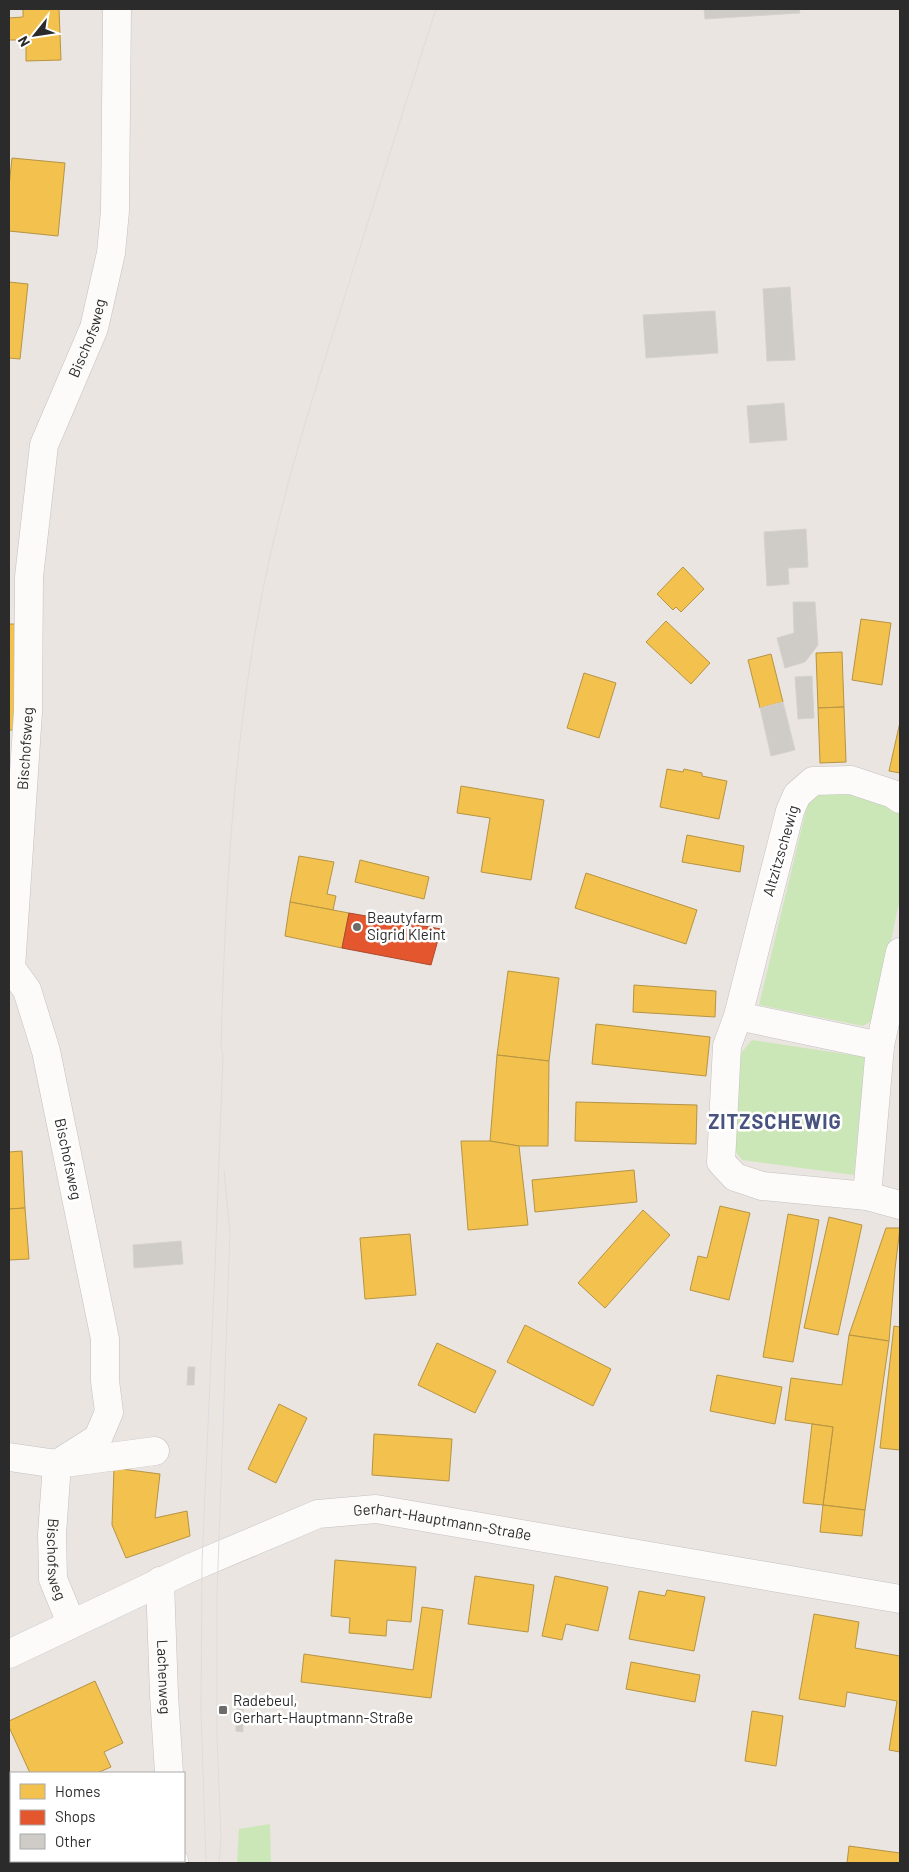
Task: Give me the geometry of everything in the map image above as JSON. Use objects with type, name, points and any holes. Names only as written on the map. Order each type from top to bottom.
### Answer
[{"type":"street","name":"Bischofsweg","points":[[71,1623],[54,1579],[52,1534],[57,1464],[98,1438],[109,1412],[105,1382],[105,1339],[46,1051],[27,990],[10,968],[28,712],[29,577],[44,445],[94,328],[111,253],[115,210],[117,9]]},
{"type":"street","name":"Altzitzschewig","points":[[900,798],[851,780],[812,781],[797,795],[788,820],[738,1016],[727,1046],[721,1162],[735,1177],[762,1186],[867,1196],[900,1205]]},
{"type":"street","points":[[867,1196],[880,1046],[900,952]]},
{"type":"street","points":[[738,1016],[880,1046]]},
{"type":"street","points":[[9,1457],[57,1464],[156,1450]]},
{"type":"street","name":"Gerhart-Hauptmann-Straße","points":[[9,1654],[160,1581],[318,1514],[376,1509],[900,1599]]},
{"type":"street","name":"Lachenweg","points":[[160,1581],[169,1772]]},
{"type":"green space","points":[[826,788],[869,795],[898,811],[900,814],[900,897],[875,1019],[863,1026],[759,1005],[808,802]]},
{"type":"green space","points":[[752,1040],[865,1057],[854,1175],[742,1160],[732,1147],[737,1058]]},
{"type":"green space","points":[[270,1824],[271,1863],[237,1863],[239,1829]]},
{"type":"building: Homes","points":[[23,9],[59,9],[61,60],[26,61],[26,40],[9,40],[9,18],[23,17]]},
{"type":"building: Homes","points":[[12,158],[65,163],[58,236],[9,231],[9,186]]},
{"type":"building: Homes","points":[[9,282],[28,284],[20,359],[9,358]]},
{"type":"building: Homes","points":[[683,567],[704,589],[681,612],[676,607],[673,610],[657,594]]},
{"type":"building: Homes","points":[[861,619],[891,623],[882,685],[852,680]]},
{"type":"building: Homes","points":[[666,621],[710,663],[691,684],[646,642]]},
{"type":"building: Homes","points":[[9,624],[16,624],[14,730],[9,730]]},
{"type":"building: Homes","points":[[842,652],[844,707],[818,708],[816,653]]},
{"type":"building: Homes","points":[[771,654],[783,702],[760,708],[748,660]]},
{"type":"building: Homes","points":[[584,673],[616,683],[599,738],[567,728]]},
{"type":"building: Homes","points":[[844,707],[846,762],[820,763],[818,708]]},
{"type":"building: Homes","points":[[900,722],[900,773],[889,771]]},
{"type":"building: Homes","points":[[667,769],[683,772],[684,769],[702,773],[702,776],[727,781],[719,819],[660,807]]},
{"type":"building: Homes","points":[[461,786],[544,800],[531,880],[481,872],[490,818],[457,813]]},
{"type":"building: Homes","points":[[687,835],[744,846],[740,872],[682,862]]},
{"type":"building: Homes","points":[[299,856],[334,862],[327,894],[336,896],[333,910],[290,902]]},
{"type":"building: Homes","points":[[360,860],[429,877],[424,899],[355,882]]},
{"type":"building: Homes","points":[[586,873],[697,910],[686,944],[575,908]]},
{"type":"building: Homes","points":[[290,902],[349,913],[342,948],[285,936]]},
{"type":"building: Homes","points":[[508,971],[559,978],[549,1061],[497,1055]]},
{"type":"building: Homes","points":[[634,985],[716,991],[715,1017],[633,1012]]},
{"type":"building: Homes","points":[[596,1024],[710,1037],[706,1076],[592,1064]]},
{"type":"building: Homes","points":[[497,1055],[549,1061],[548,1146],[519,1146],[490,1141]]},
{"type":"building: Homes","points":[[576,1102],[697,1105],[696,1144],[575,1141]]},
{"type":"building: Homes","points":[[461,1141],[490,1141],[519,1146],[528,1225],[468,1230]]},
{"type":"building: Homes","points":[[22,1151],[25,1208],[9,1209],[9,1152]]},
{"type":"building: Homes","points":[[634,1170],[637,1202],[535,1212],[532,1180]]},
{"type":"building: Homes","points":[[720,1206],[750,1213],[729,1300],[690,1290],[698,1256],[707,1258]]},
{"type":"building: Homes","points":[[25,1208],[29,1259],[9,1260],[9,1209]]},
{"type":"building: Homes","points":[[643,1210],[670,1235],[605,1308],[578,1283]]},
{"type":"building: Homes","points":[[788,1214],[819,1220],[793,1362],[763,1357]]},
{"type":"building: Homes","points":[[829,1217],[862,1225],[838,1335],[804,1328]]},
{"type":"building: Homes","points":[[886,1228],[900,1228],[889,1341],[849,1335]]},
{"type":"building: Homes","points":[[410,1234],[416,1295],[365,1299],[360,1238]]},
{"type":"building: Homes","points":[[525,1325],[611,1369],[593,1406],[507,1362]]},
{"type":"building: Homes","points":[[894,1326],[900,1327],[900,1450],[880,1448]]},
{"type":"building: Homes","points":[[849,1335],[889,1341],[865,1510],[823,1505],[833,1427],[785,1420],[791,1378],[842,1385]]},
{"type":"building: Homes","points":[[437,1343],[496,1371],[475,1413],[418,1385]]},
{"type":"building: Homes","points":[[717,1375],[782,1387],[775,1424],[710,1411]]},
{"type":"building: Homes","points":[[279,1404],[307,1418],[276,1483],[248,1469]]},
{"type":"building: Homes","points":[[812,1424],[833,1427],[823,1505],[803,1503]]},
{"type":"building: Homes","points":[[374,1434],[452,1439],[449,1481],[372,1475]]},
{"type":"building: Homes","points":[[114,1468],[160,1474],[155,1518],[187,1511],[190,1536],[126,1558],[112,1525]]},
{"type":"building: Homes","points":[[823,1505],[865,1510],[862,1536],[820,1532]]},
{"type":"building: Homes","points":[[335,1560],[416,1567],[411,1622],[387,1620],[386,1636],[349,1633],[350,1618],[331,1616]]},
{"type":"building: Homes","points":[[475,1576],[534,1585],[528,1632],[468,1624]]},
{"type":"building: Homes","points":[[555,1576],[608,1587],[598,1631],[566,1624],[562,1640],[542,1636]]},
{"type":"building: Homes","points":[[667,1590],[705,1597],[694,1651],[629,1639],[639,1591],[665,1596]]},
{"type":"building: Homes","points":[[422,1607],[443,1610],[431,1698],[301,1682],[304,1654],[413,1670]]},
{"type":"building: Homes","points":[[814,1614],[859,1622],[855,1648],[900,1656],[900,1752],[889,1750],[897,1701],[847,1692],[845,1707],[799,1699]]},
{"type":"building: Homes","points":[[631,1662],[700,1675],[695,1702],[626,1689]]},
{"type":"building: Homes","points":[[95,1681],[123,1743],[104,1752],[111,1767],[99,1772],[30,1772],[9,1727],[9,1721]]},
{"type":"building: Homes","points":[[752,1711],[783,1716],[776,1766],[745,1761]]},
{"type":"building: Homes","points":[[849,1846],[900,1853],[900,1863],[847,1863]]},
{"type":"building: Shops","points":[[349,913],[441,929],[431,965],[342,948]]},
{"type":"building: Other","points":[[704,9],[799,9],[800,13],[705,19]]},
{"type":"building: Other","points":[[790,287],[795,360],[767,361],[763,289]]},
{"type":"building: Other","points":[[715,311],[718,353],[646,358],[643,315]]},
{"type":"building: Other","points":[[784,403],[787,440],[750,443],[747,406]]},
{"type":"building: Other","points":[[806,529],[808,567],[788,568],[789,584],[767,586],[764,532]]},
{"type":"building: Other","points":[[793,602],[815,602],[818,645],[805,662],[785,668],[777,638],[794,633]]},
{"type":"building: Other","points":[[812,676],[814,718],[798,719],[795,677]]},
{"type":"building: Other","points":[[783,702],[795,750],[771,756],[760,708]]},
{"type":"building: Other","points":[[181,1241],[183,1264],[134,1268],[133,1245]]},
{"type":"building: Other","points":[[188,1367],[195,1367],[194,1385],[187,1385]]},
{"type":"building: Other","points":[[236,1709],[243,1709],[243,1732],[236,1731]]},
{"type":"tram line","points":[[206,1863],[201,1711],[202,1563],[223,1054],[221,1048],[225,936],[237,767],[251,656],[277,525],[319,378],[436,9]]},
{"type":"tram line","points":[[219,1863],[221,1837],[217,1736],[217,1594],[230,1233],[224,1171]]},
{"type":"place","name":"Beautyfarm Sigrid Kleint","points":[[357,927]]},
{"type":"place","name":"Radebeul, Gerhart-Hauptmann-Straße","points":[[223,1710]]},
{"type":"district","name":"ZITZSCHEWIG","points":[[775,1122]]}]
